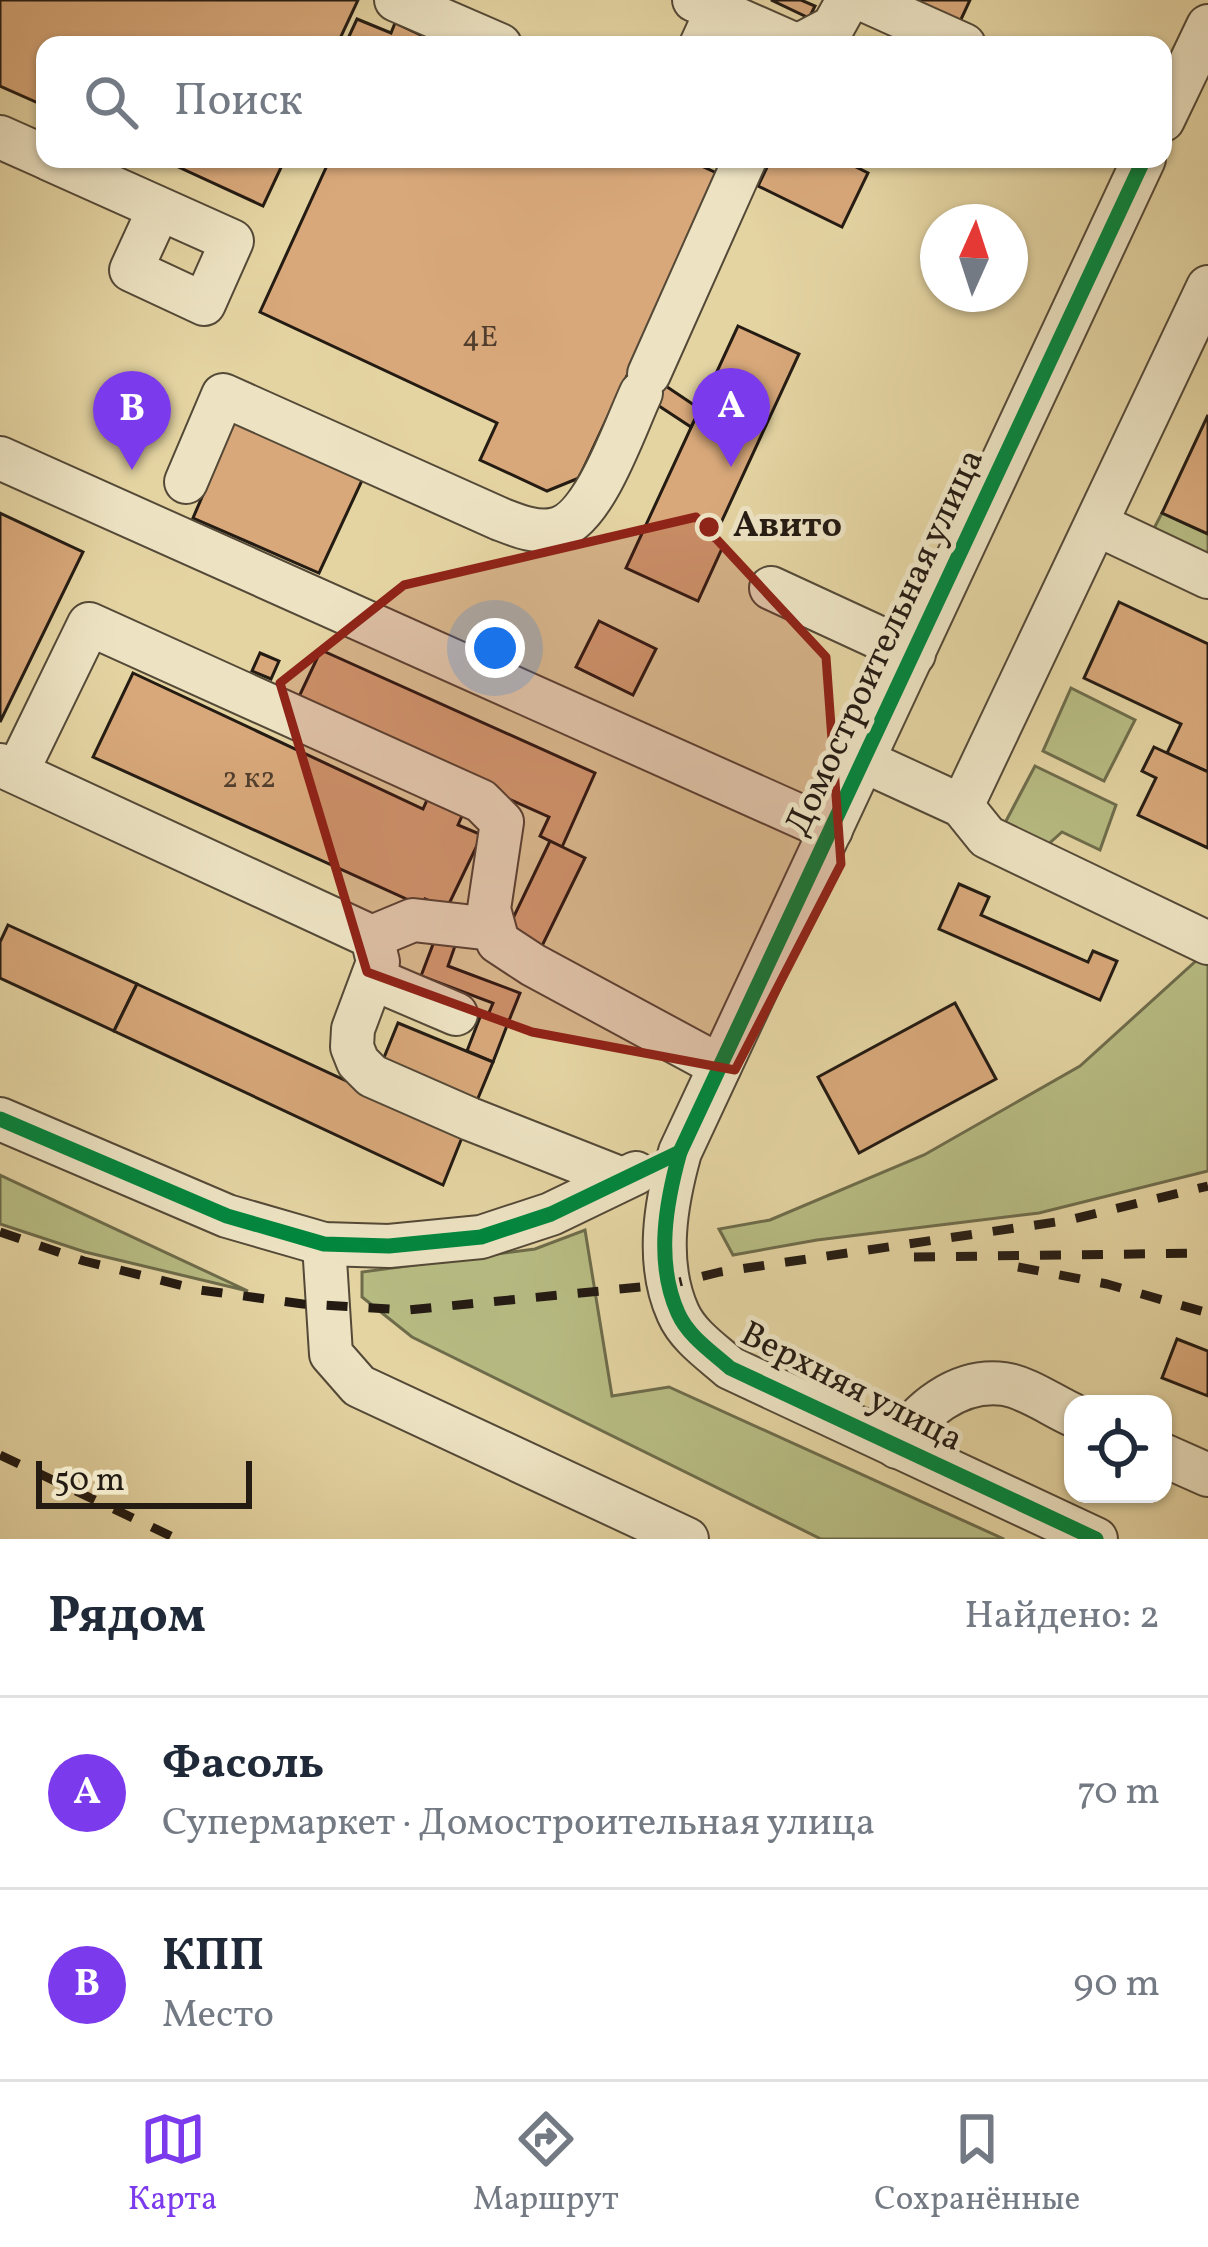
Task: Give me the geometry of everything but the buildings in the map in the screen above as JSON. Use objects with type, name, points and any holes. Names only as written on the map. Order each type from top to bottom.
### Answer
[{"type":"street","points":[[397,0],[479,36]]},
{"type":"street","points":[[816,36],[833,27],[848,0]]},
{"type":"street","points":[[864,0],[944,36]]},
{"type":"street","points":[[1181,0],[1208,12]]},
{"type":"street","points":[[704,18],[767,36]]},
{"type":"street","points":[[1172,101],[1208,26]]},
{"type":"street","points":[[0,137],[36,153]]},
{"type":"street","points":[[69,168],[160,209]]},
{"type":"street","points":[[185,482],[223,395],[500,519],[540,530],[572,524],[584,511],[645,384],[741,168]]},
{"type":"street","name":"Домостроительная улица","points":[[680,1152],[1140,168]]},
{"type":"street","points":[[962,806],[1208,287]]},
{"type":"street","points":[[0,458],[831,830]]},
{"type":"street","points":[[1098,525],[1208,577]]},
{"type":"street","points":[[771,588],[914,655]]},
{"type":"street","points":[[456,1014],[373,958],[8,768],[89,624],[481,801],[502,822],[489,909],[498,942],[721,1066]]},
{"type":"street","points":[[864,761],[962,806],[987,837],[1208,943]]},
{"type":"street","points":[[491,929],[413,920],[373,958],[353,1029],[352,1047],[358,1062],[372,1076],[470,1120],[622,1179]]},
{"type":"street","points":[[0,1119],[227,1216],[324,1244],[388,1246],[482,1237],[551,1214],[680,1152]]},
{"type":"street","name":"Верхняя улица","points":[[680,1152],[666,1203],[665,1236],[678,1312],[697,1339],[730,1368],[1096,1539]]},
{"type":"street","points":[[324,1244],[331,1354],[359,1386],[687,1539]]},
{"type":"street","points":[[897,1448],[912,1421],[960,1390],[1005,1384],[1064,1411]]},
{"type":"street","points":[[1172,1459],[1208,1475]]},
{"type":"highlighted area","points":[[696,517],[826,657],[841,864],[735,1070],[532,1032],[367,972],[280,683],[404,585]]},
{"type":"green space","points":[[1162,513],[1208,534],[1208,563],[1150,536]]},
{"type":"green space","points":[[1071,688],[1135,720],[1104,781],[1043,751]]},
{"type":"green space","points":[[1035,766],[1116,805],[1100,850],[1062,832],[1035,856],[997,838]]},
{"type":"green space","points":[[1197,960],[1208,965],[1208,1171],[1039,1213],[733,1255],[719,1229],[770,1220],[924,1155],[1080,1066]]},
{"type":"green space","points":[[0,1175],[248,1291],[85,1252],[0,1224]]},
{"type":"green space","points":[[585,1230],[612,1396],[669,1387],[1004,1539],[821,1539],[412,1337],[362,1297],[362,1272],[535,1249]]},
{"type":"railway","points":[[0,1232],[84,1261],[200,1290],[303,1304],[408,1310],[671,1284],[720,1272],[1069,1220],[1208,1186]]},
{"type":"railway","points":[[914,1257],[1208,1253]]},
{"type":"railway","points":[[1018,1267],[1107,1284],[1208,1313]]},
{"type":"railway","points":[[0,1455],[177,1539]]},
{"type":"cycle path","points":[[1096,1539],[730,1368],[694,1336],[678,1313],[667,1273],[665,1232],[680,1152],[1140,168]]},
{"type":"cycle path","points":[[0,1119],[227,1216],[324,1244],[389,1246],[481,1237],[551,1214],[680,1152]]},
{"type":"place","name":"Фасоль","points":[[731,467]]},
{"type":"place","name":"КПП","points":[[132,470]]},
{"type":"place","name":"Авито","points":[[709,527]]}]
